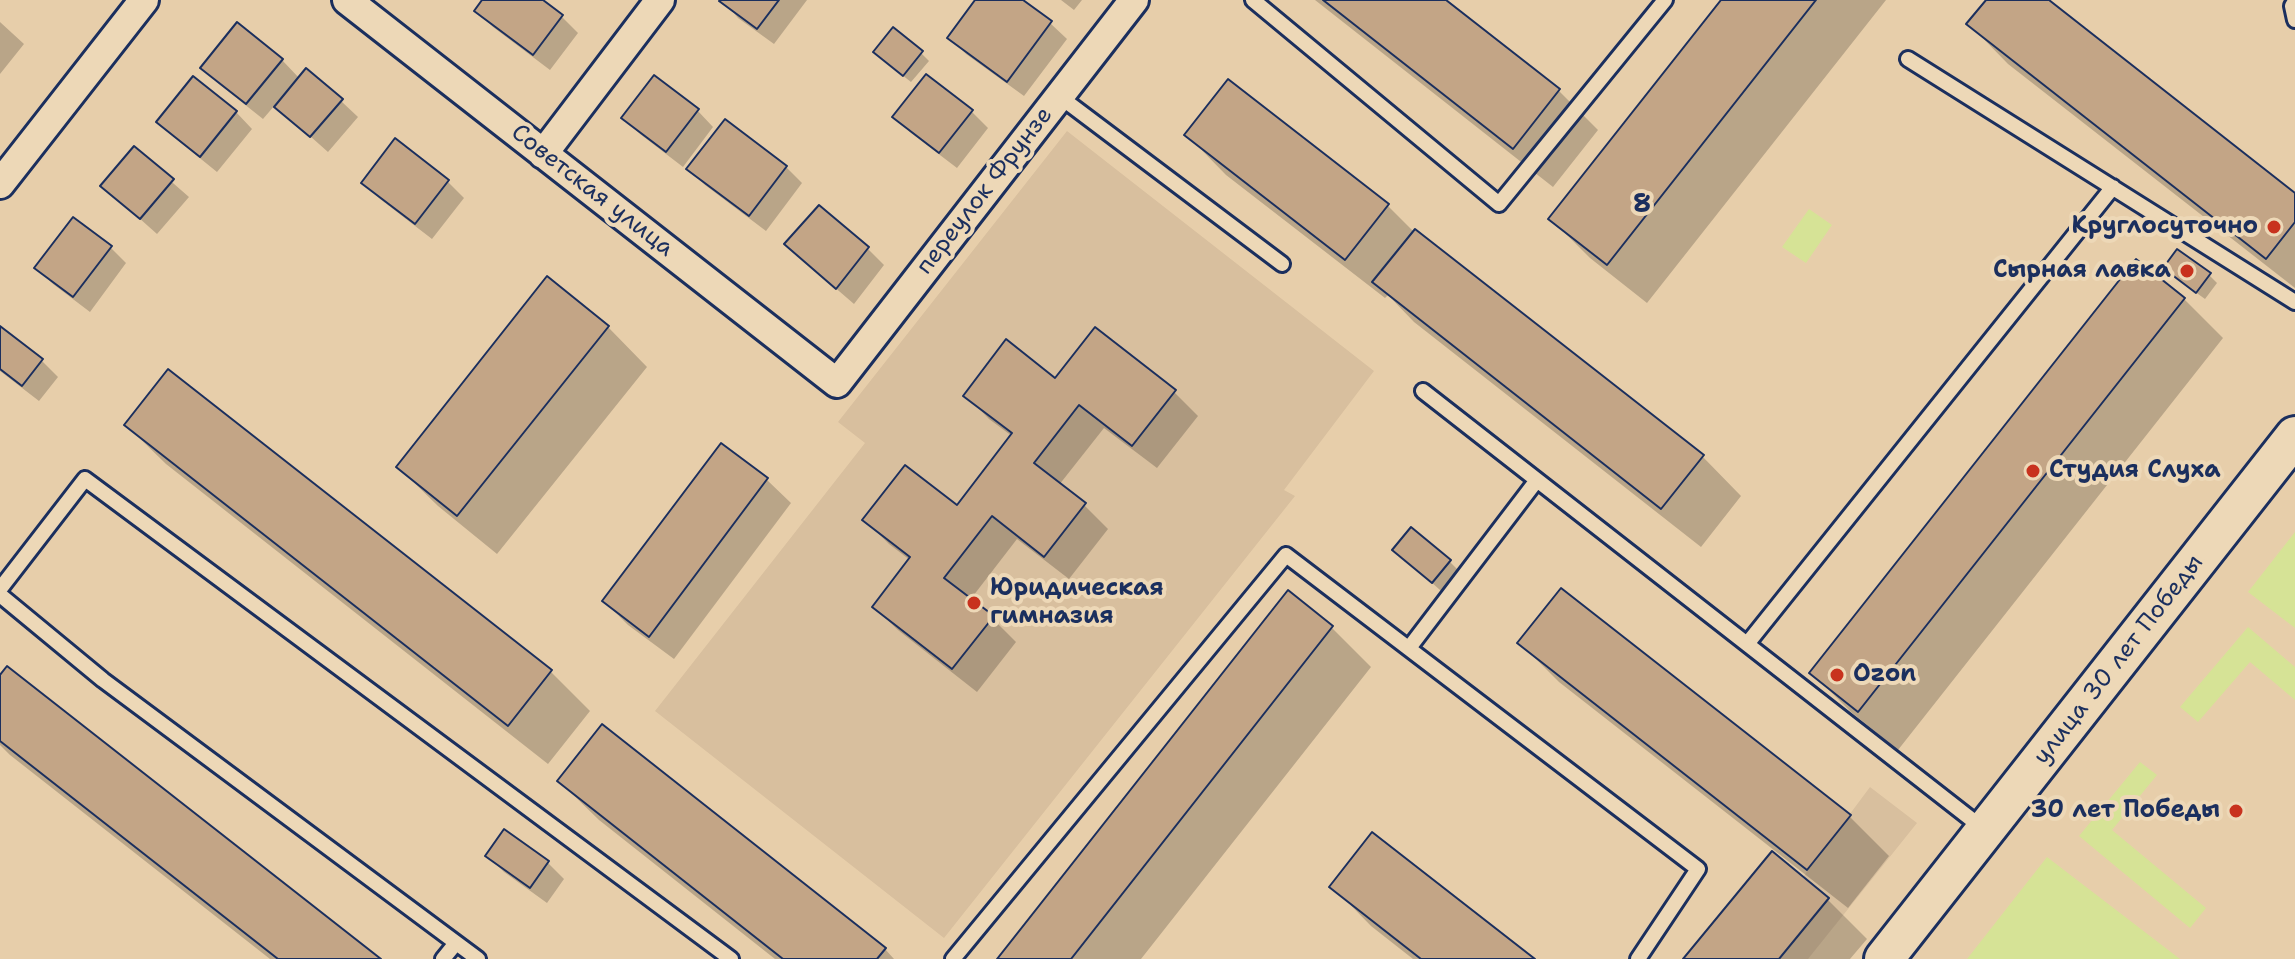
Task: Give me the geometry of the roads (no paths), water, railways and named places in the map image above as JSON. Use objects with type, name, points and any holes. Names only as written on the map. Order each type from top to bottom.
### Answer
[{"type":"street","points":[[0,184],[144,0]]},
{"type":"street","name":"Советская улица","points":[[347,0],[837,383]]},
{"type":"street","points":[[543,153],[660,0]]},
{"type":"street","name":"переулок Фрунзе","points":[[837,383],[1134,0]]},
{"type":"street","name":"улица 30 лет Победы","points":[[1884,959],[2295,436]]},
{"type":"lane","points":[[1253,0],[1499,204],[1665,0]]},
{"type":"lane","points":[[2295,1],[2292,6],[2295,20]]},
{"type":"lane","points":[[1908,59],[2295,302]]},
{"type":"lane","points":[[1059,96],[1282,264]]},
{"type":"lane","points":[[1747,644],[2113,187]]},
{"type":"lane","points":[[1423,391],[1986,830]]},
{"type":"lane","points":[[478,959],[103,680],[0,592],[85,479],[731,959]]},
{"type":"lane","points":[[1409,648],[1537,480]]},
{"type":"lane","points":[[953,959],[1286,555],[1698,869],[1638,959]]},
{"type":"lane","points":[[443,959],[456,943]]},
{"type":"place","name":"Круглосуточно","points":[[2274,227]]},
{"type":"place","name":"Сырная лавка","points":[[2187,271]]},
{"type":"place","name":"Студия Слуха","points":[[2033,471]]},
{"type":"place","name":"Юридическая гимназия","points":[[974,603]]},
{"type":"place","name":"Ozon","points":[[1837,675]]},
{"type":"place","name":"30 лет Победы","points":[[2236,811]]},
{"type":"district","name":"8","points":[[1642,205]]}]
